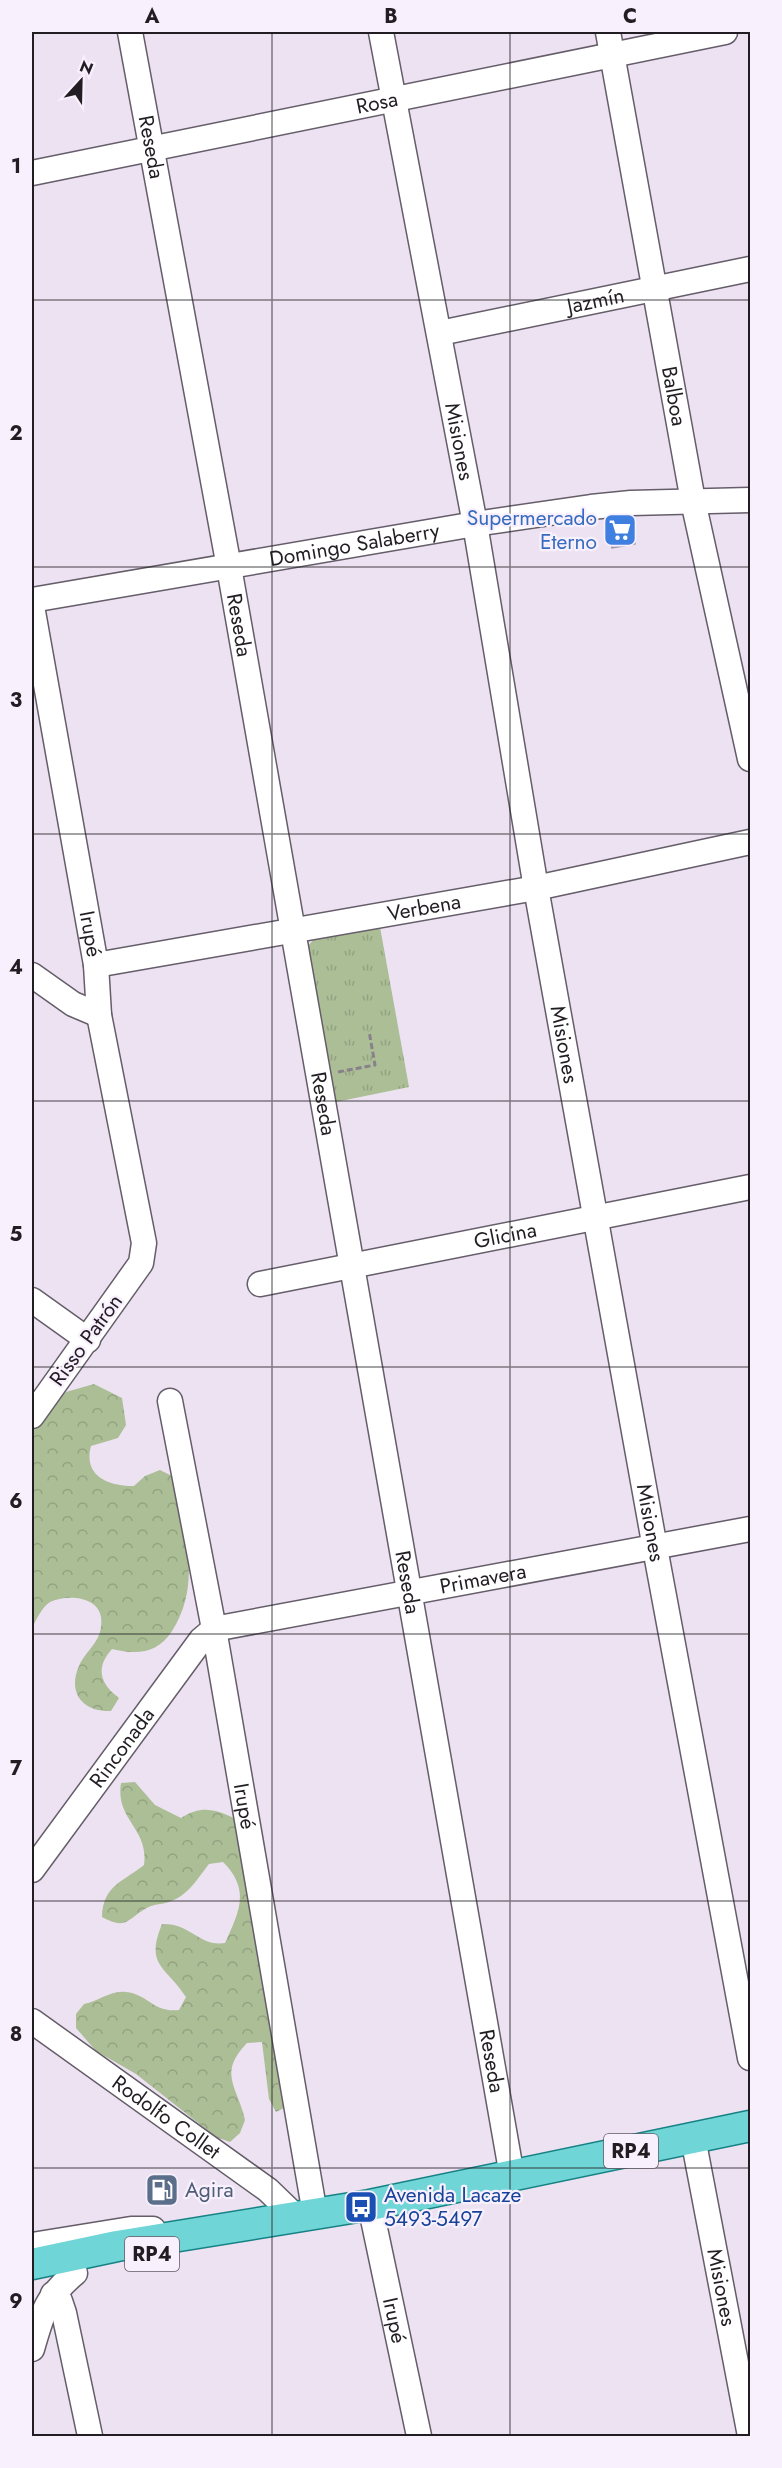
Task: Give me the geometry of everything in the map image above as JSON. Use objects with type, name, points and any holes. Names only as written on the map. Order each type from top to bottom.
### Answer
[{"type":"main road","name":"RP4","points":[[32,2264],[117,2246],[370,2205],[750,2126]]},
{"type":"main road","name":"RP4","points":[[42,2288],[75,2273],[136,2259],[227,2229]]},
{"type":"street","name":"Reseda","points":[[130,32],[229,567],[512,2176]]},
{"type":"street","name":"Misiones","points":[[381,32],[476,524],[536,888],[750,2058]]},
{"type":"street","name":"Rosa","points":[[32,173],[393,100],[610,43],[725,32]]},
{"type":"street","name":"Balboa","points":[[610,43],[693,501],[750,759]]},
{"type":"street","name":"Jazmín","points":[[440,333],[750,269]]},
{"type":"street","name":"Domingo Salaberry","points":[[32,600],[476,524],[631,503],[750,500]]},
{"type":"street","name":"Irupé","points":[[32,606],[96,965],[99,1015],[142,1227],[141,1263]]},
{"type":"street","name":"Verbena","points":[[96,965],[536,888],[750,842]]},
{"type":"street","points":[[32,975],[73,1004],[99,1015]]},
{"type":"street","name":"Glicina","points":[[260,1284],[750,1187]]},
{"type":"street","name":"Risso Patrón","points":[[32,1416],[141,1263]]},
{"type":"street","points":[[32,1300],[88,1340]]},
{"type":"street","name":"Irupé","points":[[170,1401],[214,1629],[306,2215]]},
{"type":"street","name":"Primavera","points":[[214,1629],[750,1529]]},
{"type":"street","name":"Rinconada","points":[[32,1870],[201,1640],[214,1629]]},
{"type":"street","name":"Rodolfo Collet","points":[[32,2021],[306,2215]]},
{"type":"street","name":"Misiones","points":[[693,2138],[750,2436]]},
{"type":"street","name":"Irupé","points":[[370,2205],[419,2436]]},
{"type":"street","points":[[32,2245],[131,2229],[227,2229]]},
{"type":"street","points":[[32,2349],[43,2309],[42,2288]]},
{"type":"street","points":[[42,2288],[60,2301],[64,2313],[90,2436]]},
{"type":"path","points":[[319,1076],[375,1065],[369,1030]]},
{"type":"green space","points":[[380,927],[409,1087],[331,1103],[306,948],[315,938]]},
{"type":"green space","points":[[94,1384],[122,1398],[126,1425],[118,1438],[91,1446],[89,1456],[94,1472],[107,1481],[124,1486],[134,1486],[145,1476],[160,1470],[172,1476],[185,1535],[189,1574],[187,1594],[181,1613],[166,1639],[146,1651],[130,1652],[112,1649],[103,1663],[104,1681],[119,1698],[111,1711],[92,1708],[85,1704],[76,1692],[75,1685],[79,1666],[100,1632],[99,1610],[88,1601],[72,1598],[57,1599],[44,1607],[32,1628],[32,1433],[54,1402],[66,1392]]},
{"type":"green space","points":[[135,1782],[155,1805],[181,1818],[200,1810],[208,1810],[225,1814],[252,1826],[288,2106],[276,2112],[269,2099],[262,2042],[247,2043],[233,2063],[231,2072],[245,2120],[240,2133],[230,2142],[216,2137],[136,2074],[96,2051],[76,2028],[76,2014],[84,2004],[115,1993],[134,1993],[163,2009],[179,2010],[186,1997],[157,1957],[157,1938],[162,1924],[180,1927],[208,1942],[225,1943],[238,1911],[240,1892],[237,1882],[223,1862],[209,1864],[192,1886],[176,1899],[151,1906],[128,1921],[118,1923],[102,1917],[103,1906],[110,1891],[144,1865],[142,1842],[127,1815],[120,1796],[121,1783]]},
{"type":"building","name":"Supermercado Eterno","points":[[630,517],[635,544],[612,548],[606,520]]},
{"type":"place","name":"Supermercado Eterno","points":[[620,530]]},
{"type":"place","name":"Agira","points":[[162,2190]]},
{"type":"place","name":"Avenida Lacaze 5493-5497","points":[[361,2207]]}]
